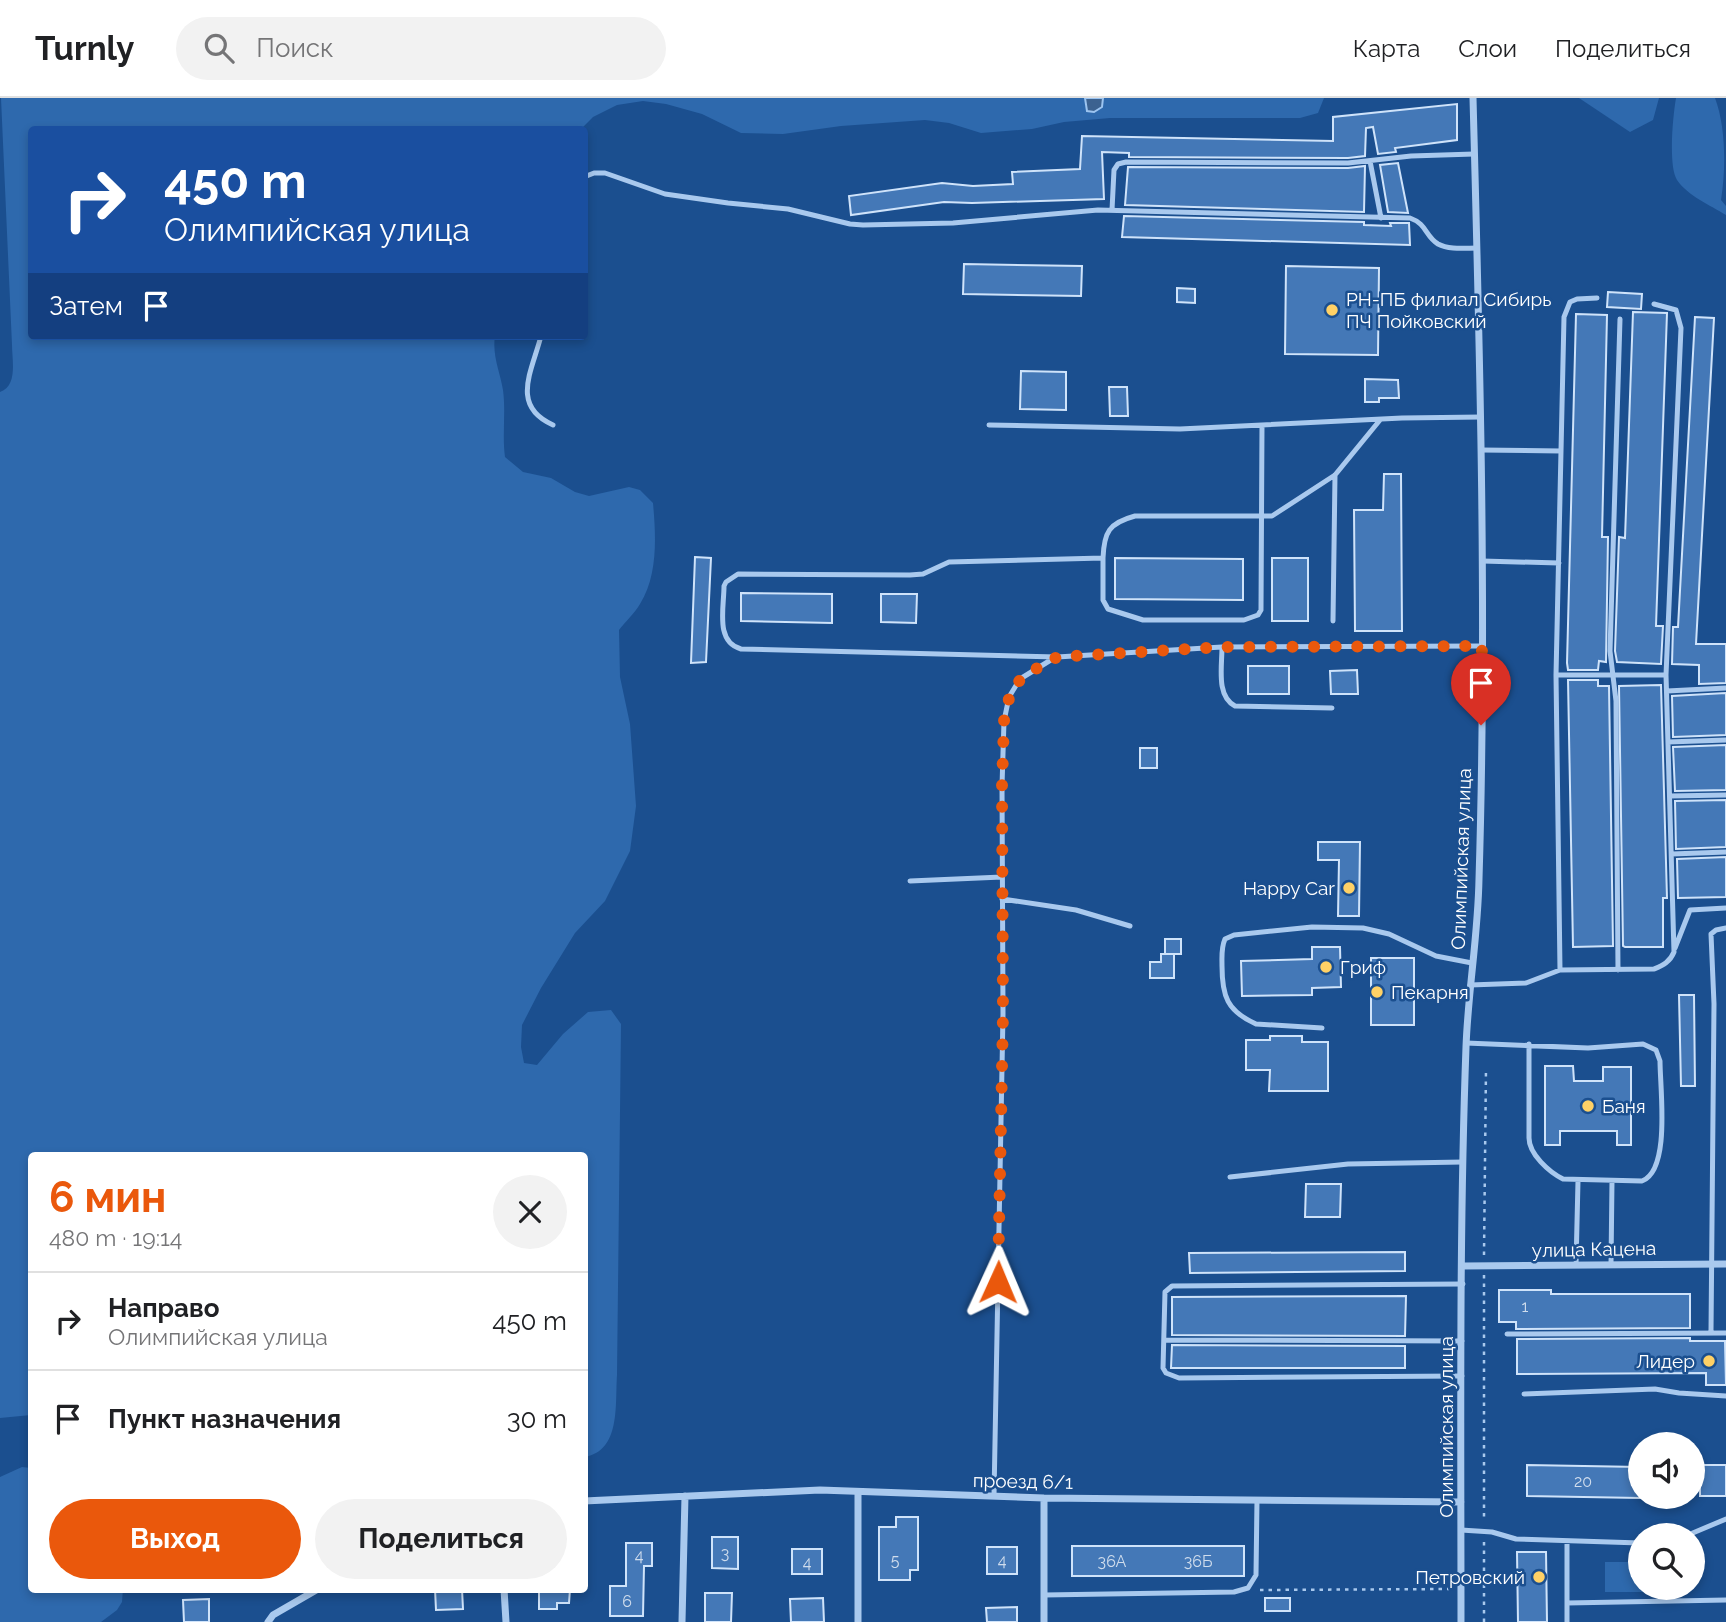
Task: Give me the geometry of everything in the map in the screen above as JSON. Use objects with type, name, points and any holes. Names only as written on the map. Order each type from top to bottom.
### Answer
[{"type":"street","name":"Олимпийская улица","points":[[1461,1622],[1463,1162],[1466,1043],[1479,882],[1482,646],[1481,417],[1473,98]]},
{"type":"street","name":"улица Кацена","points":[[1463,1266],[1726,1264]]},
{"type":"street","name":"проезд 6/1","points":[[588,1501],[767,1492],[858,1492],[1044,1498],[1461,1502]]},
{"type":"street","points":[[858,1492],[858,1622]]},
{"type":"street","points":[[682,1622],[684,1496]]},
{"type":"street","points":[[1044,1498],[1044,1622]]},
{"type":"street","points":[[268,1622],[273,1615],[311,1593]]},
{"type":"street","points":[[504,1593],[506,1622]]},
{"type":"lane","points":[[1112,210],[1114,170],[1118,164],[1126,162],[1348,163],[1420,155],[1474,154]]},
{"type":"lane","points":[[1370,160],[1381,218]]},
{"type":"lane","points":[[588,175],[606,173],[665,194],[788,209],[850,224],[953,223],[1070,211],[1112,210],[1410,218],[1419,221],[1437,243],[1447,247],[1477,248]]},
{"type":"lane","points":[[1560,970],[1556,675],[1566,309],[1570,302],[1577,299],[1597,298]]},
{"type":"lane","points":[[1654,304],[1676,310],[1681,328],[1666,675],[1674,952]]},
{"type":"lane","points":[[1618,970],[1616,701],[1610,651],[1620,319]]},
{"type":"lane","points":[[540,340],[528,384],[528,404],[539,418],[554,425]]},
{"type":"lane","points":[[989,425],[1180,429],[1481,417]]},
{"type":"lane","points":[[1262,425],[1261,518],[1261,610],[1258,615],[1251,619],[1143,620],[1108,609],[1103,600],[1104,541],[1114,524],[1135,516],[1261,518],[1272,516],[1335,475],[1380,420]]},
{"type":"lane","points":[[1481,450],[1561,451]]},
{"type":"lane","points":[[1334,621],[1335,475]]},
{"type":"lane","points":[[1103,558],[949,562],[923,574],[910,575],[746,573],[731,577],[724,586],[723,630],[725,638],[733,647],[741,649],[1057,657],[1222,647],[1482,646]]},
{"type":"lane","points":[[1482,561],[1559,563]]},
{"type":"lane","points":[[1222,647],[1222,694],[1227,702],[1235,706],[1332,708]]},
{"type":"lane","points":[[994,1496],[1003,1028],[1002,786],[1006,706],[1020,679],[1057,657]]},
{"type":"lane","points":[[1556,675],[1666,675]]},
{"type":"lane","points":[[1667,691],[1726,688]]},
{"type":"lane","points":[[1668,742],[1726,740]]},
{"type":"lane","points":[[1670,796],[1726,795]]},
{"type":"lane","points":[[1671,853],[1726,852]]},
{"type":"lane","points":[[910,881],[1002,877]]},
{"type":"lane","points":[[1002,899],[1076,910],[1129,926]]},
{"type":"lane","points":[[1470,985],[1525,983],[1560,970],[1618,970],[1664,965],[1674,952],[1690,910],[1726,908]]},
{"type":"lane","points":[[1322,1028],[1256,1024],[1227,1002],[1222,991],[1222,947],[1225,939],[1234,935],[1312,926],[1363,928],[1389,934],[1436,956],[1472,963]]},
{"type":"lane","points":[[1711,1332],[1714,1004],[1710,946],[1711,934],[1716,930],[1726,929]]},
{"type":"lane","points":[[1466,1043],[1529,1044],[1588,1048],[1643,1044],[1656,1049],[1660,1061],[1660,1158],[1647,1179],[1578,1181],[1555,1175],[1529,1145],[1529,1044]]},
{"type":"lane","points":[[1230,1178],[1348,1164],[1463,1162]]},
{"type":"lane","points":[[1576,1265],[1578,1181]]},
{"type":"lane","points":[[1611,1265],[1612,1181]]},
{"type":"lane","points":[[1462,1376],[1179,1378],[1166,1373],[1163,1368],[1165,1292],[1172,1286],[1463,1284]]},
{"type":"lane","points":[[1507,1334],[1726,1333]]},
{"type":"lane","points":[[1164,1340],[1462,1341]]},
{"type":"lane","points":[[1524,1394],[1655,1389],[1726,1396]]},
{"type":"lane","points":[[1044,1595],[1241,1591],[1252,1585],[1256,1574],[1256,1500]]},
{"type":"lane","points":[[1705,1528],[1726,1519]]},
{"type":"lane","points":[[1461,1530],[1492,1532],[1516,1539],[1628,1543]]},
{"type":"lane","points":[[1567,1542],[1567,1622]]},
{"type":"lane","points":[[1567,1603],[1726,1600]]},
{"type":"path","points":[[1484,1622],[1486,1068]]},
{"type":"path","points":[[1241,1591],[1461,1589]]},
{"type":"shaded area","points":[[1,98],[1085,98],[1085,106],[1102,107],[1103,98],[1324,98],[1318,113],[1300,118],[1110,118],[981,133],[949,123],[925,120],[841,126],[783,134],[741,133],[702,114],[643,101],[617,105],[593,117],[584,126],[28,126],[28,340],[494,340],[495,357],[504,398],[505,457],[523,472],[551,478],[575,492],[589,496],[629,487],[640,490],[653,503],[655,542],[650,581],[640,604],[619,630],[620,677],[630,724],[636,806],[630,851],[605,901],[575,933],[522,1025],[521,1047],[524,1063],[537,1065],[563,1034],[588,1012],[611,1010],[621,1024],[616,1399],[614,1425],[610,1436],[597,1453],[588,1456],[588,1152],[28,1152],[28,1415],[0,1418],[0,392],[6,389],[12,378]]},
{"type":"shaded area","points":[[1085,98],[1103,98],[1102,107],[1094,112],[1087,111]]},
{"type":"shaded area","points":[[1579,98],[1659,98],[1653,120],[1630,132]]},
{"type":"shaded area","points":[[1676,98],[1715,98],[1723,135],[1724,175],[1721,200],[1726,206],[1726,215],[1693,195],[1682,186],[1674,173],[1672,152]]},
{"type":"shaded area","points":[[22,1467],[28,1468],[28,1593],[123,1593],[122,1602],[117,1610],[101,1622],[0,1622],[0,1477]]},
{"type":"shaded area","points":[[1605,1562],[1628,1562],[1628,1592],[1605,1592]]},
{"type":"building","points":[[1457,104],[1457,140],[1395,148],[1396,152],[1378,154],[1373,127],[1366,128],[1365,156],[1348,158],[1129,157],[1129,153],[1102,152],[1104,199],[944,202],[851,215],[849,196],[942,183],[973,186],[1013,184],[1012,172],[1080,169],[1082,136],[1333,141],[1333,117]]},
{"type":"building","points":[[1398,163],[1408,213],[1388,212],[1380,165]]},
{"type":"building","points":[[1365,166],[1364,212],[1125,205],[1128,167]]},
{"type":"building","points":[[1124,216],[1364,222],[1364,225],[1391,226],[1390,223],[1409,223],[1410,245],[1122,237]]},
{"type":"building","points":[[964,264],[1082,266],[1081,296],[963,294]]},
{"type":"building","points":[[1286,266],[1379,268],[1378,355],[1285,354]]},
{"type":"building","points":[[1177,288],[1195,289],[1195,303],[1177,302]]},
{"type":"building","points":[[1608,292],[1642,294],[1641,309],[1607,307]]},
{"type":"building","points":[[1633,312],[1667,313],[1656,626],[1663,626],[1661,664],[1617,662],[1615,651],[1619,537],[1625,538]]},
{"type":"building","points":[[1576,314],[1607,315],[1602,537],[1608,537],[1606,662],[1599,661],[1598,670],[1568,670],[1567,663]]},
{"type":"building","points":[[1695,317],[1714,318],[1696,644],[1726,644],[1726,683],[1699,684],[1699,665],[1672,664],[1673,627],[1678,627]]},
{"type":"building","points":[[1021,371],[1066,372],[1066,410],[1020,409]]},
{"type":"building","points":[[1365,379],[1398,380],[1399,398],[1379,398],[1379,402],[1365,402]]},
{"type":"building","points":[[1109,387],[1127,387],[1128,416],[1110,416]]},
{"type":"building","points":[[1384,474],[1401,474],[1402,631],[1355,631],[1354,510],[1383,510]]},
{"type":"building","points":[[695,557],[711,558],[706,662],[691,663]]},
{"type":"building","points":[[1115,558],[1243,559],[1243,600],[1115,599]]},
{"type":"building","points":[[1272,558],[1308,558],[1308,621],[1272,621]]},
{"type":"building","points":[[741,593],[832,594],[832,623],[741,621]]},
{"type":"building","points":[[881,594],[917,594],[916,623],[881,622]]},
{"type":"building","points":[[1248,666],[1289,666],[1289,694],[1248,694]]},
{"type":"building","points":[[1357,670],[1358,694],[1331,694],[1330,671]]},
{"type":"building","points":[[1568,680],[1598,680],[1598,686],[1609,686],[1613,946],[1573,947]]},
{"type":"building","points":[[1661,685],[1667,898],[1663,898],[1663,947],[1625,947],[1619,686]]},
{"type":"building","points":[[1726,693],[1726,735],[1673,737],[1672,696]]},
{"type":"building","points":[[1726,745],[1726,790],[1675,791],[1673,747]]},
{"type":"building","points":[[1140,748],[1157,748],[1157,768],[1140,768]]},
{"type":"building","points":[[1726,800],[1726,847],[1676,849],[1675,801]]},
{"type":"building","name":"Happy Car","points":[[1318,842],[1360,842],[1359,916],[1338,916],[1339,860],[1318,860]]},
{"type":"building","points":[[1726,857],[1726,897],[1678,898],[1677,859]]},
{"type":"building","points":[[1165,939],[1181,939],[1181,954],[1165,954]]},
{"type":"building","points":[[1312,947],[1340,947],[1341,987],[1312,988],[1312,995],[1242,996],[1241,961],[1312,959]]},
{"type":"building","points":[[1161,954],[1174,954],[1174,978],[1150,978],[1150,962],[1161,962]]},
{"type":"building","points":[[1371,958],[1414,958],[1414,1025],[1371,1025]]},
{"type":"building","points":[[1679,995],[1694,995],[1695,1086],[1681,1086]]},
{"type":"building","points":[[1270,1036],[1302,1036],[1302,1042],[1328,1042],[1328,1091],[1269,1091],[1270,1070],[1246,1070],[1246,1040],[1270,1040]]},
{"type":"building","name":"Баня","points":[[1545,1066],[1573,1066],[1574,1081],[1603,1081],[1603,1067],[1631,1067],[1631,1145],[1617,1145],[1617,1131],[1560,1131],[1560,1145],[1545,1145]]},
{"type":"building","points":[[1306,1184],[1341,1184],[1340,1217],[1305,1217]]},
{"type":"building","points":[[1405,1252],[1405,1271],[1190,1273],[1189,1253]]},
{"type":"building","points":[[1499,1290],[1551,1290],[1551,1294],[1690,1294],[1690,1328],[1516,1329],[1516,1322],[1499,1322]]},
{"type":"building","points":[[1406,1296],[1405,1336],[1172,1335],[1172,1297]]},
{"type":"building","points":[[1690,1338],[1690,1341],[1725,1341],[1726,1385],[1706,1385],[1706,1373],[1517,1374],[1517,1339]]},
{"type":"building","points":[[1172,1345],[1405,1346],[1405,1368],[1171,1368]]},
{"type":"building","points":[[1527,1465],[1628,1467],[1628,1498],[1527,1496]]},
{"type":"building","points":[[1705,1465],[1726,1465],[1726,1496],[1705,1496]]},
{"type":"building","points":[[896,1517],[918,1517],[918,1570],[910,1570],[910,1580],[879,1580],[879,1527],[896,1527]]},
{"type":"building","points":[[712,1537],[738,1537],[738,1569],[712,1568]]},
{"type":"building","points":[[626,1543],[652,1543],[652,1566],[644,1566],[643,1616],[610,1616],[610,1586],[626,1586]]},
{"type":"building","points":[[1072,1546],[1244,1546],[1244,1576],[1072,1576]]},
{"type":"building","points":[[987,1547],[1017,1547],[1017,1574],[987,1574]]},
{"type":"building","points":[[792,1549],[822,1549],[822,1574],[792,1574]]},
{"type":"building","points":[[1517,1552],[1546,1552],[1547,1622],[1518,1622]]},
{"type":"building","points":[[435,1593],[462,1593],[463,1609],[436,1610]]},
{"type":"building","points":[[539,1593],[570,1593],[569,1603],[557,1603],[557,1609],[539,1609]]},
{"type":"building","points":[[705,1593],[732,1593],[731,1622],[705,1622]]},
{"type":"building","points":[[823,1598],[824,1622],[791,1622],[790,1599]]},
{"type":"building","points":[[1265,1598],[1290,1598],[1290,1611],[1265,1611]]},
{"type":"building","points":[[209,1599],[209,1622],[184,1622],[183,1600]]},
{"type":"building","points":[[1017,1607],[1017,1622],[987,1622],[986,1608]]},
{"type":"place","name":"РН-ПБ филиал Сибирь ПЧ Пойковский","points":[[1332,310]]},
{"type":"place","name":"Happy Car","points":[[1349,888]]},
{"type":"place","name":"Гриф","points":[[1326,967]]},
{"type":"place","name":"Пекарня","points":[[1377,992]]},
{"type":"place","name":"Баня","points":[[1588,1106]]},
{"type":"place","name":"Лидер","points":[[1709,1361]]},
{"type":"place","name":"Петровский","points":[[1539,1577]]},
{"type":"route","points":[[998,1282],[1003,1014],[1004,721],[1009,697],[1020,679],[1057,657],[1222,647],[1482,646],[1481,725]]}]
